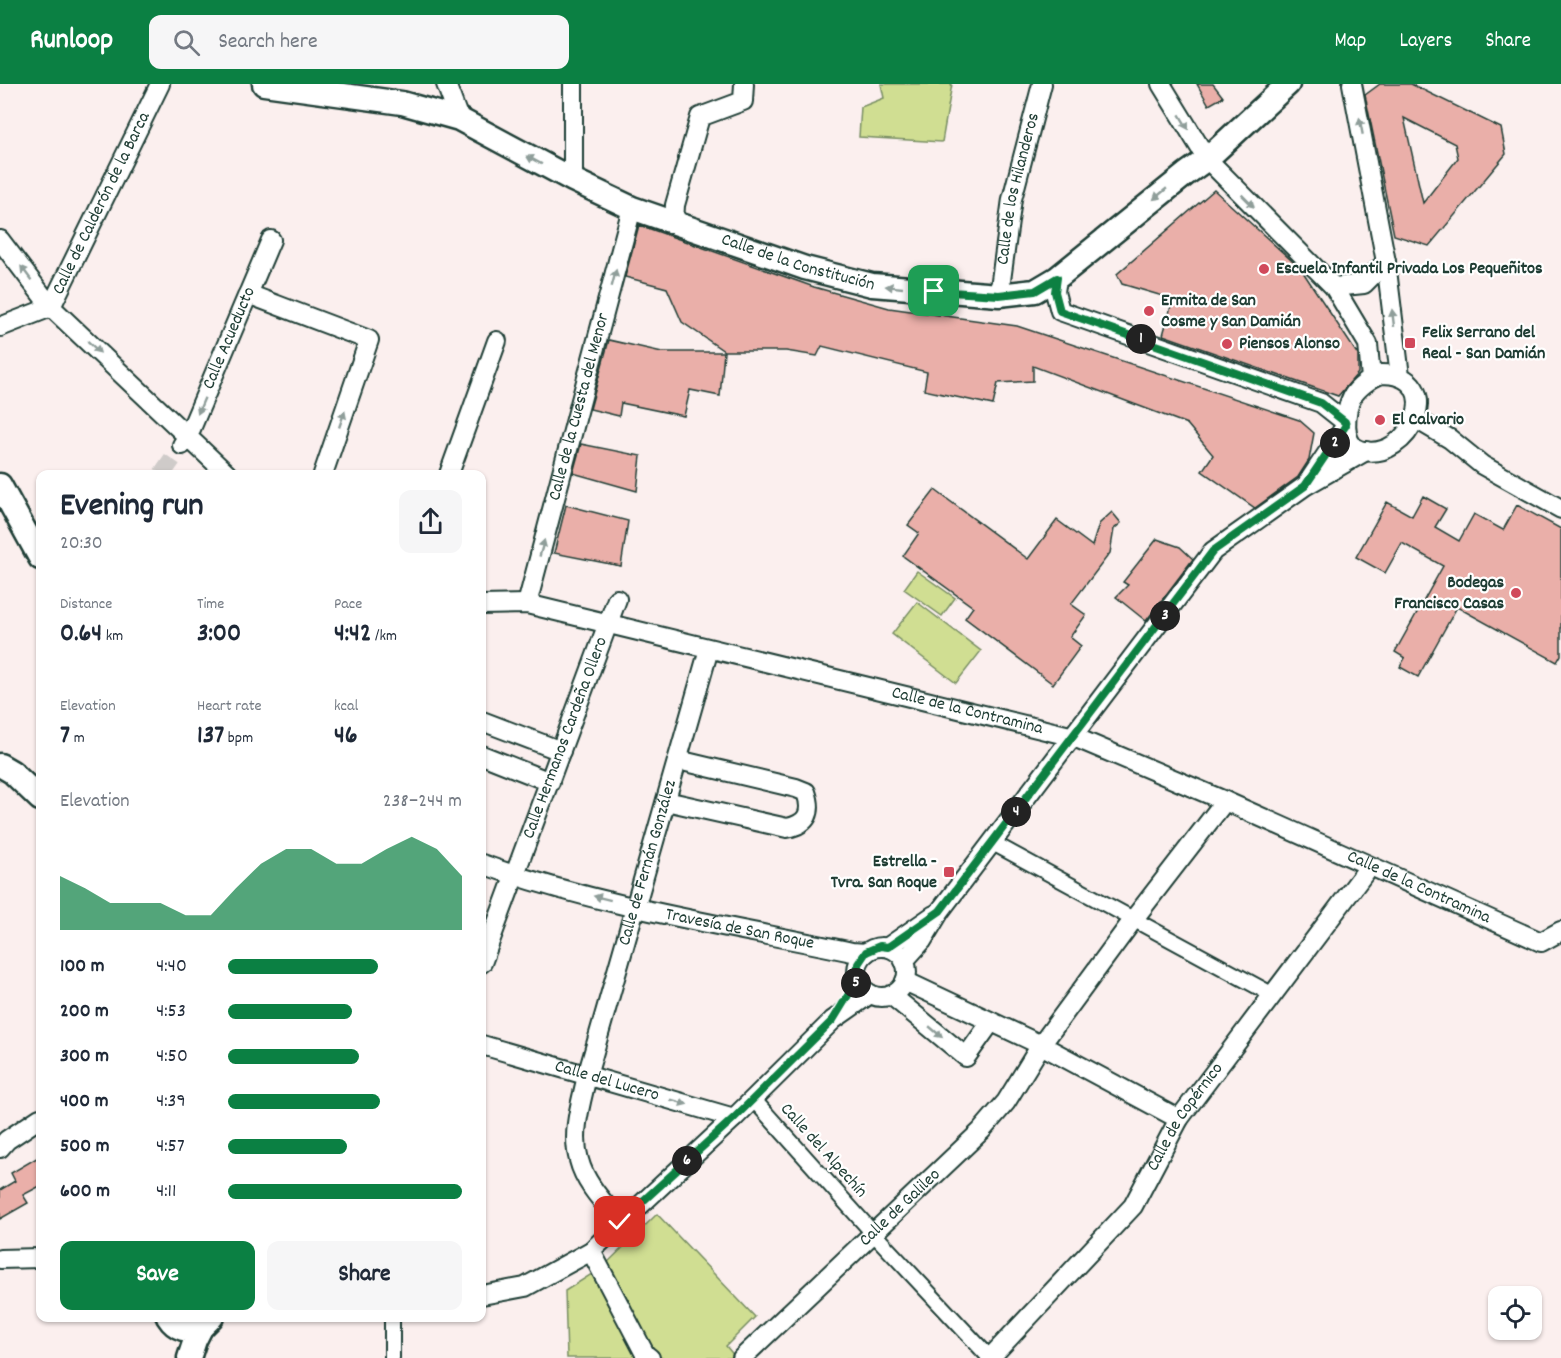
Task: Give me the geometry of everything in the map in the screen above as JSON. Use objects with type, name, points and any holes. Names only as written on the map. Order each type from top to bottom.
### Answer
[{"type":"street","name":"Calle de Calderón de la Barca","points":[[0,327],[51,307],[160,84]]},
{"type":"street","name":"Calle de la Constitución","points":[[264,84],[402,102],[459,119],[573,180],[632,208],[805,268],[872,285],[999,295],[1035,291],[1057,278],[1207,159],[1288,84]]},
{"type":"street","points":[[446,84],[459,119]]},
{"type":"street","points":[[573,84],[573,180]]},
{"type":"street","points":[[674,223],[675,205],[700,117],[743,101],[744,84]]},
{"type":"street","name":"Calle de los Hilanderos","points":[[999,295],[1012,200],[1042,84]]},
{"type":"street","points":[[1161,84],[1207,159],[1334,287],[1368,344],[1371,379]]},
{"type":"street","points":[[1353,84],[1386,262],[1400,376]]},
{"type":"street","name":"Calle de la Cuesta del Menor","points":[[527,604],[632,208]]},
{"type":"street","points":[[0,240],[51,307],[185,440],[222,470]]},
{"type":"street","name":"Calle Acueducto","points":[[185,440],[271,240]]},
{"type":"street","points":[[1334,287],[1364,284],[1386,262]]},
{"type":"street","points":[[1057,278],[1055,292],[1060,311],[1321,403],[1346,424],[1350,444],[1366,452],[1377,452],[1397,443],[1416,419],[1418,395],[1410,382],[1400,376],[1381,374],[1371,379],[1352,396],[1346,424],[1305,486]]},
{"type":"street","points":[[248,294],[369,340],[324,470]]},
{"type":"street","points":[[451,470],[497,341]]},
{"type":"street","points":[[1416,419],[1450,439],[1482,465],[1561,509]]},
{"type":"street","points":[[904,961],[922,941],[940,911],[1213,551],[1305,486],[1366,452]]},
{"type":"street","points":[[0,485],[36,551]]},
{"type":"street","name":"Calle Hermanos Cardeña Ollero","points":[[486,952],[617,599]]},
{"type":"street","name":"Calle de la Contramina","points":[[486,605],[527,604],[1074,737],[1225,801],[1541,942],[1561,931]]},
{"type":"street","name":"Calle de Fernán González","points":[[620,1222],[593,1189],[578,1160],[576,1125],[587,1076],[709,650]]},
{"type":"street","points":[[486,723],[561,751]]},
{"type":"street","points":[[486,757],[550,782]]},
{"type":"street","points":[[666,801],[787,828],[798,826],[806,820],[809,811],[810,801],[806,792],[796,788],[678,759]]},
{"type":"street","points":[[0,765],[12,772],[36,795]]},
{"type":"street","name":"Calle de Galileo","points":[[741,1358],[981,1131],[1006,1102],[1041,1045],[1133,920],[1225,801]]},
{"type":"street","points":[[993,843],[1273,995]]},
{"type":"street","name":"Travesía de San Roque","points":[[486,865],[515,876],[636,907],[852,952],[866,952]]},
{"type":"street","name":"Calle de Copérnico","points":[[990,1358],[1133,1206],[1179,1119],[1369,867]]},
{"type":"street","points":[[888,947],[940,911]]},
{"type":"street","name":"Travesía de San Roque","points":[[823,946],[849,960],[857,975]]},
{"type":"street","points":[[833,1020],[857,975],[858,964],[866,952],[880,946],[888,947],[895,950],[907,967],[905,981],[897,992],[891,995],[870,994],[861,985],[857,975]]},
{"type":"street","points":[[905,981],[1041,1045],[1179,1119]]},
{"type":"street","points":[[486,1294],[525,1287],[591,1251],[753,1100],[833,1020],[870,994]]},
{"type":"street","points":[[891,995],[966,1057],[992,1022]]},
{"type":"street","name":"Calle del Lucero","points":[[486,1046],[734,1118]]},
{"type":"street","name":"Calle del Alpechín","points":[[753,1100],[990,1358]]},
{"type":"street","points":[[2,1140],[36,1120]]},
{"type":"street","points":[[591,1251],[646,1357]]},
{"type":"street","points":[[0,1259],[36,1258]]},
{"type":"street","points":[[173,1322],[193,1330],[207,1323]]},
{"type":"street","points":[[173,1322],[181,1358]]},
{"type":"street","points":[[392,1322],[392,1358]]},
{"type":"street","points":[[189,1358],[195,1340],[207,1323]]},
{"type":"green space","points":[[881,84],[952,84],[942,142],[859,137],[861,107],[884,98]]},
{"type":"green space","points":[[917,571],[955,598],[942,616],[904,589]]},
{"type":"green space","points":[[917,602],[981,651],[956,683],[892,634]]},
{"type":"green space","points":[[657,1214],[755,1317],[726,1346],[736,1358],[567,1358],[565,1291],[603,1267]]},
{"type":"building","points":[[1197,84],[1213,84],[1223,97],[1209,105]]},
{"type":"building","points":[[1380,84],[1411,84],[1501,128],[1506,154],[1429,246],[1394,235],[1365,95]],"holes":[[[1404,118],[1455,144],[1458,158],[1423,203]]]},
{"type":"building","points":[[1214,190],[1301,269],[1358,355],[1358,373],[1338,396],[1163,335],[1173,299],[1122,284],[1117,274]]},
{"type":"building","points":[[639,225],[814,287],[889,308],[1017,326],[1299,420],[1314,433],[1309,460],[1298,477],[1255,508],[1202,471],[1213,455],[1187,424],[1033,366],[1033,381],[998,383],[993,405],[924,390],[927,372],[822,346],[817,356],[786,351],[724,351],[682,322],[667,288],[625,277]]},
{"type":"building","points":[[609,340],[662,352],[724,352],[720,396],[690,390],[684,416],[621,403],[619,416],[590,409]]},
{"type":"building","points":[[581,444],[641,456],[637,491],[573,473]]},
{"type":"building","points":[[935,490],[1028,559],[1057,520],[1092,546],[1099,524],[1112,512],[1121,523],[1114,529],[1110,553],[1071,604],[1086,615],[1070,637],[1081,646],[1053,684],[965,618],[973,607],[903,556],[919,533],[908,525]]},
{"type":"building","name":"Bodegas Francisco Casas","points":[[1423,496],[1446,509],[1435,527],[1459,541],[1474,514],[1503,530],[1517,505],[1561,529],[1561,655],[1557,662],[1457,607],[1418,677],[1400,667],[1405,658],[1395,652],[1443,566],[1402,543],[1385,573],[1356,557],[1387,502],[1412,516]]},
{"type":"building","points":[[566,505],[628,521],[621,566],[554,553]]},
{"type":"building","points":[[1157,539],[1180,547],[1193,559],[1146,621],[1116,597],[1128,585],[1123,582]]},
{"type":"building","points":[[36,1158],[36,1188],[23,1195],[28,1203],[0,1219],[0,1190],[15,1181],[11,1173]]},
{"type":"tunnel","points":[[165,470],[182,445]]},
{"type":"place","name":"Escuela Infantil Privada Los Pequeñitos","points":[[1264,269]]},
{"type":"place","name":"Ermita de San Cosme y San Damián","points":[[1149,311]]},
{"type":"place","name":"Felix Serrano del Real - San Damián","points":[[1410,343]]},
{"type":"place","name":"Piensos Alonso","points":[[1227,344]]},
{"type":"place","name":"El Calvario","points":[[1380,420]]},
{"type":"place","name":"Bodegas Francisco Casas","points":[[1516,593]]},
{"type":"place","name":"Estrella - Tvra. San Roque","points":[[949,872]]},
{"type":"route","points":[[620,1222],[734,1118],[833,1020],[858,979],[858,964],[866,952],[880,946],[888,947],[940,911],[1213,551],[1305,486],[1346,425],[1321,403],[1060,311],[1055,292],[1057,278],[1035,291],[999,295],[934,291]]}]
